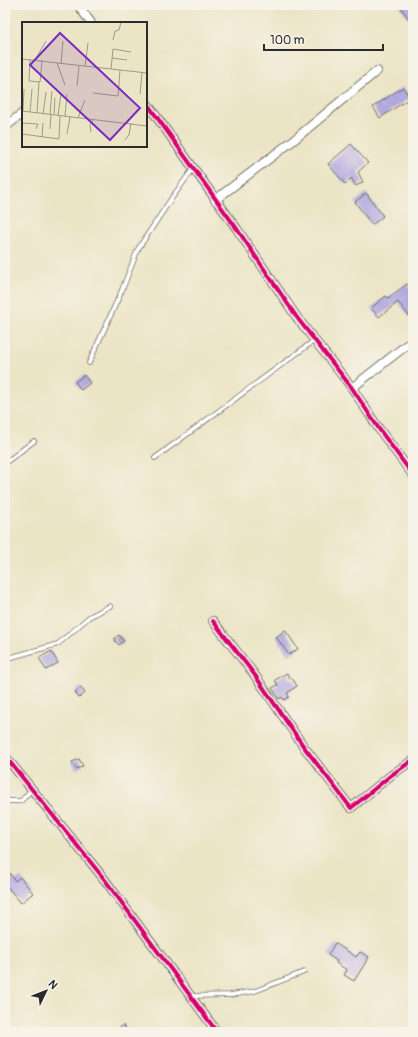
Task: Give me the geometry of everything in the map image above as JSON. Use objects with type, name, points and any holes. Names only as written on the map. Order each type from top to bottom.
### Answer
[{"type":"street","points":[[78,5],[90,22]]},
{"type":"street","points":[[215,200],[295,139],[378,71]]},
{"type":"street","points":[[147,103],[215,200],[238,229],[279,292],[352,388],[383,435],[413,475]]},
{"type":"street","points":[[5,127],[22,114]]},
{"type":"street","points":[[352,388],[413,340]]},
{"type":"street","points":[[213,620],[254,674],[304,747],[351,808],[390,776],[413,760]]},
{"type":"street","points":[[5,756],[105,880],[217,1032]]},
{"type":"lane","points":[[89,363],[122,290],[138,249],[193,168]]},
{"type":"lane","points":[[155,458],[315,340]]},
{"type":"lane","points":[[5,464],[34,441]]},
{"type":"lane","points":[[5,659],[58,644],[89,617],[110,606]]},
{"type":"lane","points":[[5,801],[21,800],[33,789]]},
{"type":"lane","points":[[191,996],[231,995],[256,991],[304,972]]},
{"type":"building","points":[[399,5],[409,5],[413,10],[413,25]]},
{"type":"building","points":[[403,87],[410,98],[380,118],[373,107]]},
{"type":"building","points":[[351,144],[368,163],[358,172],[363,182],[356,186],[351,178],[345,184],[328,164]]},
{"type":"building","points":[[366,193],[383,216],[372,225],[355,202]]},
{"type":"building","points":[[407,284],[413,291],[413,314],[409,316],[398,302],[379,317],[371,308],[386,296],[388,298]]},
{"type":"building","points":[[84,375],[90,383],[81,390],[75,382]]},
{"type":"building","points":[[285,630],[298,649],[289,655],[276,637]]},
{"type":"building","points":[[119,635],[124,641],[119,645],[115,641],[115,638]]},
{"type":"building","points":[[51,651],[58,663],[46,670],[39,658]]},
{"type":"building","points":[[287,673],[290,679],[292,678],[297,686],[287,693],[289,697],[284,700],[282,697],[279,699],[272,688],[278,685],[275,680]]},
{"type":"building","points":[[81,687],[85,693],[79,698],[75,692]]},
{"type":"building","points":[[79,759],[83,766],[76,769],[72,762]]},
{"type":"building","points":[[9,872],[15,881],[20,877],[33,893],[21,903],[5,884],[5,876]]},
{"type":"building","points":[[335,943],[356,957],[360,952],[369,957],[354,981],[344,975],[347,970],[336,963],[337,961],[328,955]]},
{"type":"building","points":[[123,1025],[129,1032],[114,1032]]},
{"type":"cycle path","points":[[147,103],[237,229],[298,319],[352,388],[379,429],[413,475]]},
{"type":"cycle path","points":[[213,621],[254,674],[304,747],[351,808],[390,776],[413,760]]},
{"type":"cycle path","points":[[5,756],[105,880],[217,1032]]}]
